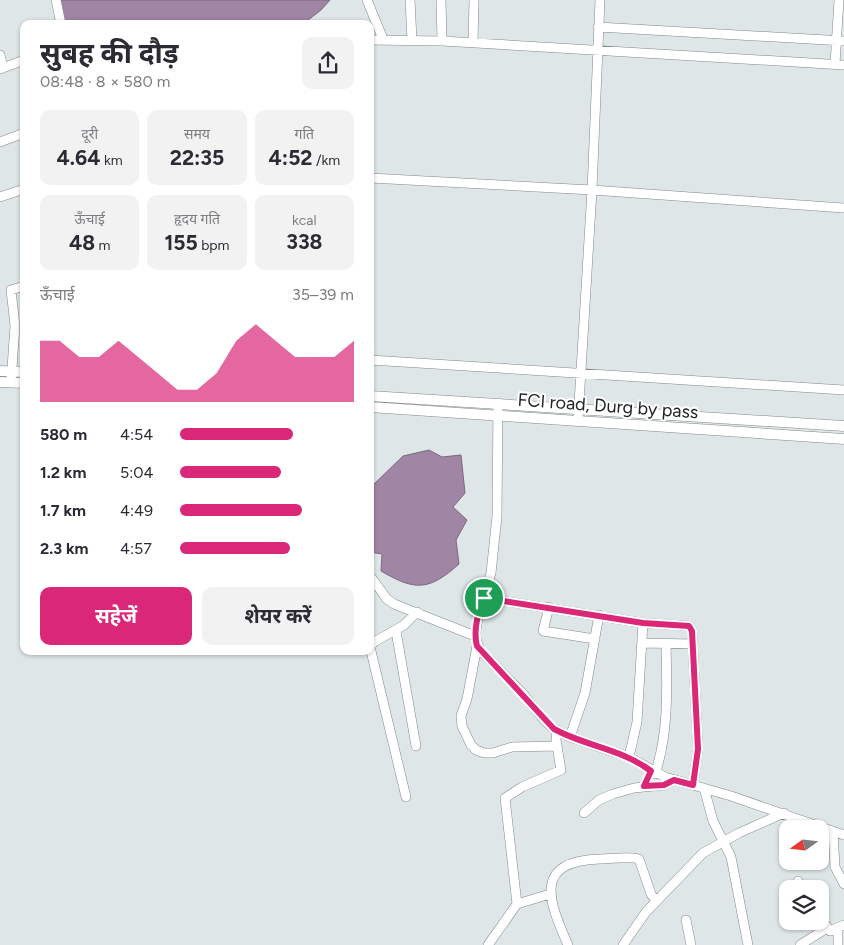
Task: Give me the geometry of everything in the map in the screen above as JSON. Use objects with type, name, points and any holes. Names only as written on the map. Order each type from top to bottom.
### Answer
[{"type":"main road","points":[[0,371],[20,372]]},
{"type":"main road","points":[[5,382],[20,383]]},
{"type":"main road","name":"FCI road, Durg by pass","points":[[374,396],[844,426]]},
{"type":"main road","name":"FCI road, Durg by pass","points":[[374,407],[844,438]]},
{"type":"street","points":[[56,0],[60,20]]},
{"type":"street","points":[[368,0],[383,39]]},
{"type":"street","points":[[410,0],[412,40]]},
{"type":"street","points":[[441,0],[442,42]]},
{"type":"street","points":[[473,43],[474,0]]},
{"type":"street","points":[[578,420],[592,190],[596,51],[600,0]]},
{"type":"street","points":[[374,40],[473,43],[840,64],[839,0]]},
{"type":"street","points":[[598,27],[841,41]]},
{"type":"street","points":[[0,55],[2,68],[20,61]]},
{"type":"street","points":[[0,142],[20,134]]},
{"type":"street","points":[[374,178],[592,190],[844,208]]},
{"type":"street","points":[[0,198],[20,190]]},
{"type":"street","points":[[5,382],[11,371],[15,326],[11,290],[20,287]]},
{"type":"street","points":[[374,360],[844,390]]},
{"type":"street","points":[[498,403],[497,516],[490,573],[479,612],[476,636],[477,646],[467,699],[461,716],[462,726],[471,745],[476,750],[484,753],[493,753],[512,747],[557,746]]},
{"type":"street","points":[[374,581],[387,599],[394,604],[476,636]]},
{"type":"street","points":[[484,598],[643,623],[689,626],[692,631],[693,644],[698,749],[693,785]]},
{"type":"street","points":[[549,607],[543,631],[595,639]]},
{"type":"street","points":[[374,642],[396,631],[417,612]]},
{"type":"street","points":[[570,737],[585,693],[599,615]]},
{"type":"street","points":[[629,757],[637,722],[643,623]]},
{"type":"street","points":[[396,631],[416,746]]},
{"type":"street","points":[[642,643],[693,644]]},
{"type":"street","points":[[644,786],[653,772],[662,750],[666,718],[666,644]]},
{"type":"street","points":[[477,646],[524,694],[544,720],[570,737],[629,757],[653,772],[674,780],[784,813],[844,835]]},
{"type":"street","points":[[371,655],[406,797]]},
{"type":"street","points":[[517,904],[505,798],[522,787],[561,770],[557,746],[557,730]]},
{"type":"street","points":[[584,813],[599,800],[644,786],[664,785],[674,780]]},
{"type":"street","points":[[704,788],[708,808],[731,858],[748,945]]},
{"type":"street","points":[[623,945],[646,912],[703,853],[723,841],[784,813]]},
{"type":"street","points":[[833,831],[835,867],[844,884]]},
{"type":"street","points":[[568,945],[550,894],[552,882],[560,869],[569,863],[592,859],[635,858],[641,861],[651,894],[656,901]]},
{"type":"street","points":[[488,945],[517,904],[550,894]]},
{"type":"street","points":[[686,920],[691,945]]},
{"type":"street","points":[[829,930],[841,926]]},
{"type":"street","points":[[838,945],[841,926]]},
{"type":"street","points":[[800,945],[824,930]]},
{"type":"shaded area","points":[[59,0],[330,0],[308,20],[63,20]]},
{"type":"shaded area","points":[[429,450],[442,457],[461,455],[465,493],[453,507],[467,520],[456,540],[459,564],[439,579],[422,585],[403,582],[381,571],[382,554],[374,553],[374,484],[403,456]]},
{"type":"route","points":[[484,598],[643,623],[689,626],[692,631],[698,749],[698,761],[693,785],[674,780],[664,785],[644,786],[651,771],[640,763],[629,757],[570,737],[554,729],[544,720],[524,694],[477,646],[476,636],[479,612],[484,598]]}]
